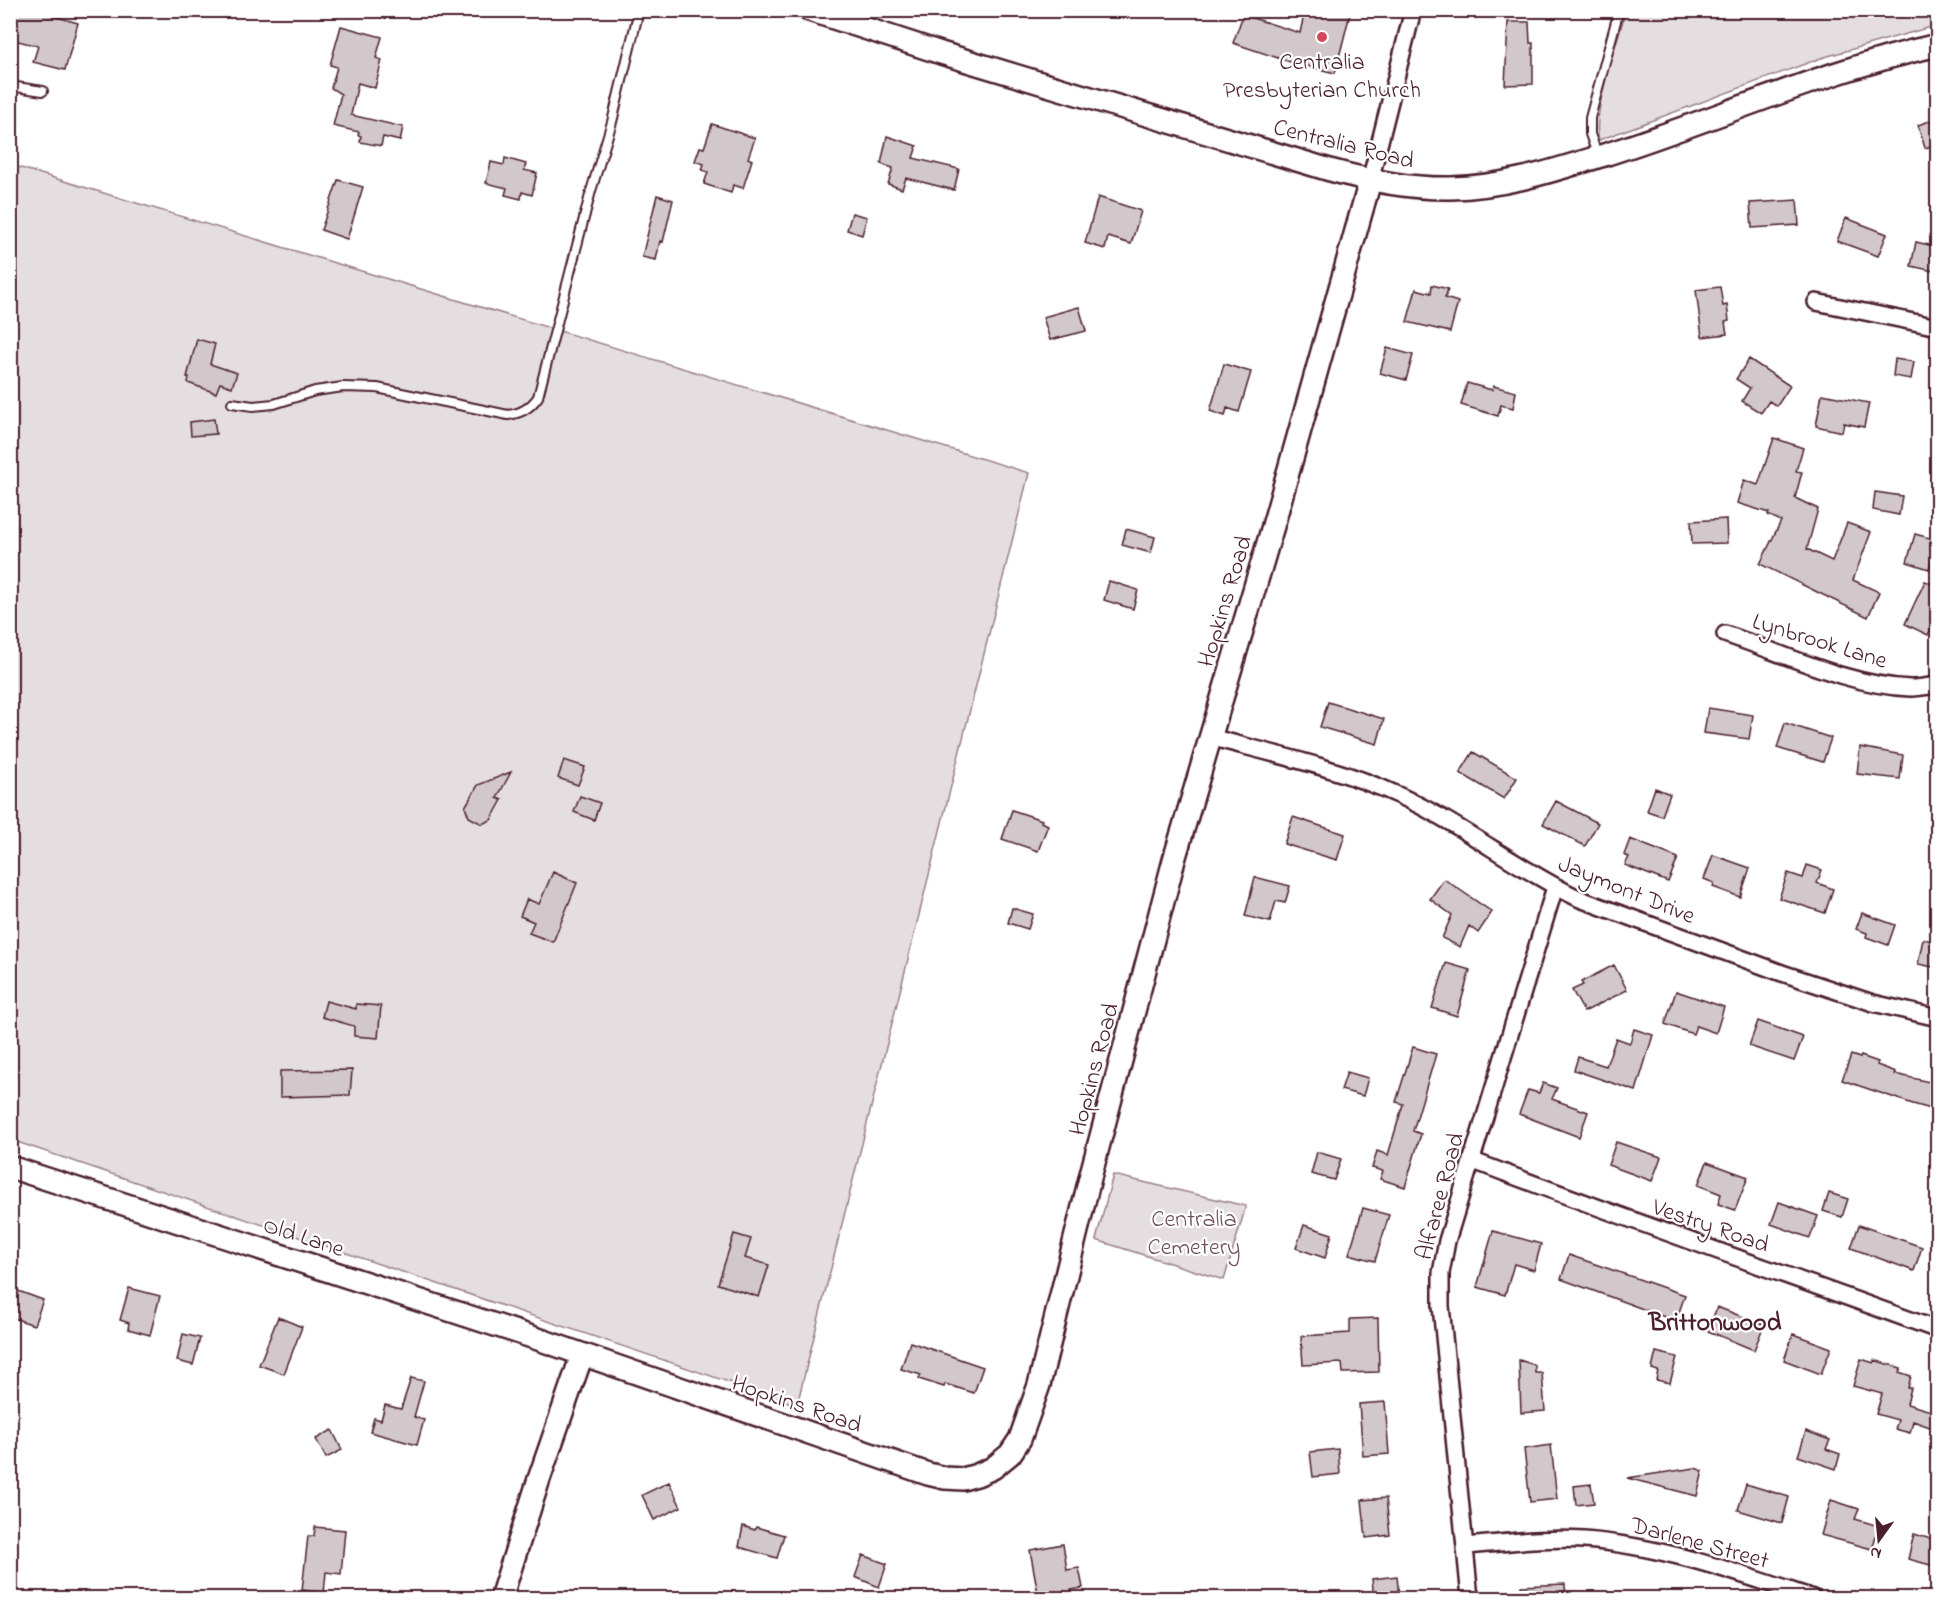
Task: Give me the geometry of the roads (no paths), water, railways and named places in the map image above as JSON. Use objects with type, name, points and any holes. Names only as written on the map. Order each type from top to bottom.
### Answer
[{"type":"main road","name":"Centralia Road","points":[[809,10],[962,59],[1370,181],[1410,187],[1440,188],[1491,185],[1531,178],[1644,142],[1851,69],[1938,45]]},
{"type":"main road","name":"Hopkins Road","points":[[582,1355],[732,1408],[945,1478],[963,1479],[977,1476],[993,1468],[1010,1454],[1020,1439],[1039,1384],[1091,1174],[1174,861],[1273,526],[1370,181]]},
{"type":"main road","name":"Old Lane","points":[[10,1167],[582,1355]]},
{"type":"main road","points":[[501,1599],[582,1355]]},
{"type":"street","name":"Hopkins Road","points":[[1370,181],[1413,10]]},
{"type":"street","points":[[1816,302],[1938,327]]},
{"type":"street","name":"Lynbrook Lane","points":[[1725,634],[1840,675],[1872,683],[1910,688],[1938,685]]},
{"type":"street","name":"Jaymont Drive","points":[[1210,736],[1340,773],[1397,795],[1443,818],[1555,887],[1580,899],[1782,974],[1874,1003],[1938,1018]]},
{"type":"street","name":"Alfaree Road","points":[[1470,1599],[1441,1295],[1442,1273],[1447,1240],[1555,887]]},
{"type":"street","name":"Vestry Road","points":[[1471,1160],[1621,1217],[1938,1330]]},
{"type":"street","name":"Darlene Street","points":[[1465,1546],[1553,1539],[1621,1544],[1669,1553],[1814,1599]]},
{"type":"lane","points":[[232,403],[252,406],[273,404],[315,391],[343,387],[377,388],[508,415],[520,413],[531,407],[538,397],[591,190],[612,122],[639,10]]},
{"type":"lane","points":[[1598,157],[1590,135],[1590,118],[1619,10]]},
{"type":"lane","points":[[10,86],[43,91]]},
{"type":"place","name":"Centralia Presbyterian Church","points":[[1322,37]]},
{"type":"district","name":"Brittonwood","points":[[1715,1321]]},
{"type":"park label","name":"Centralia Cemetery","points":[[1194,1232]]}]
